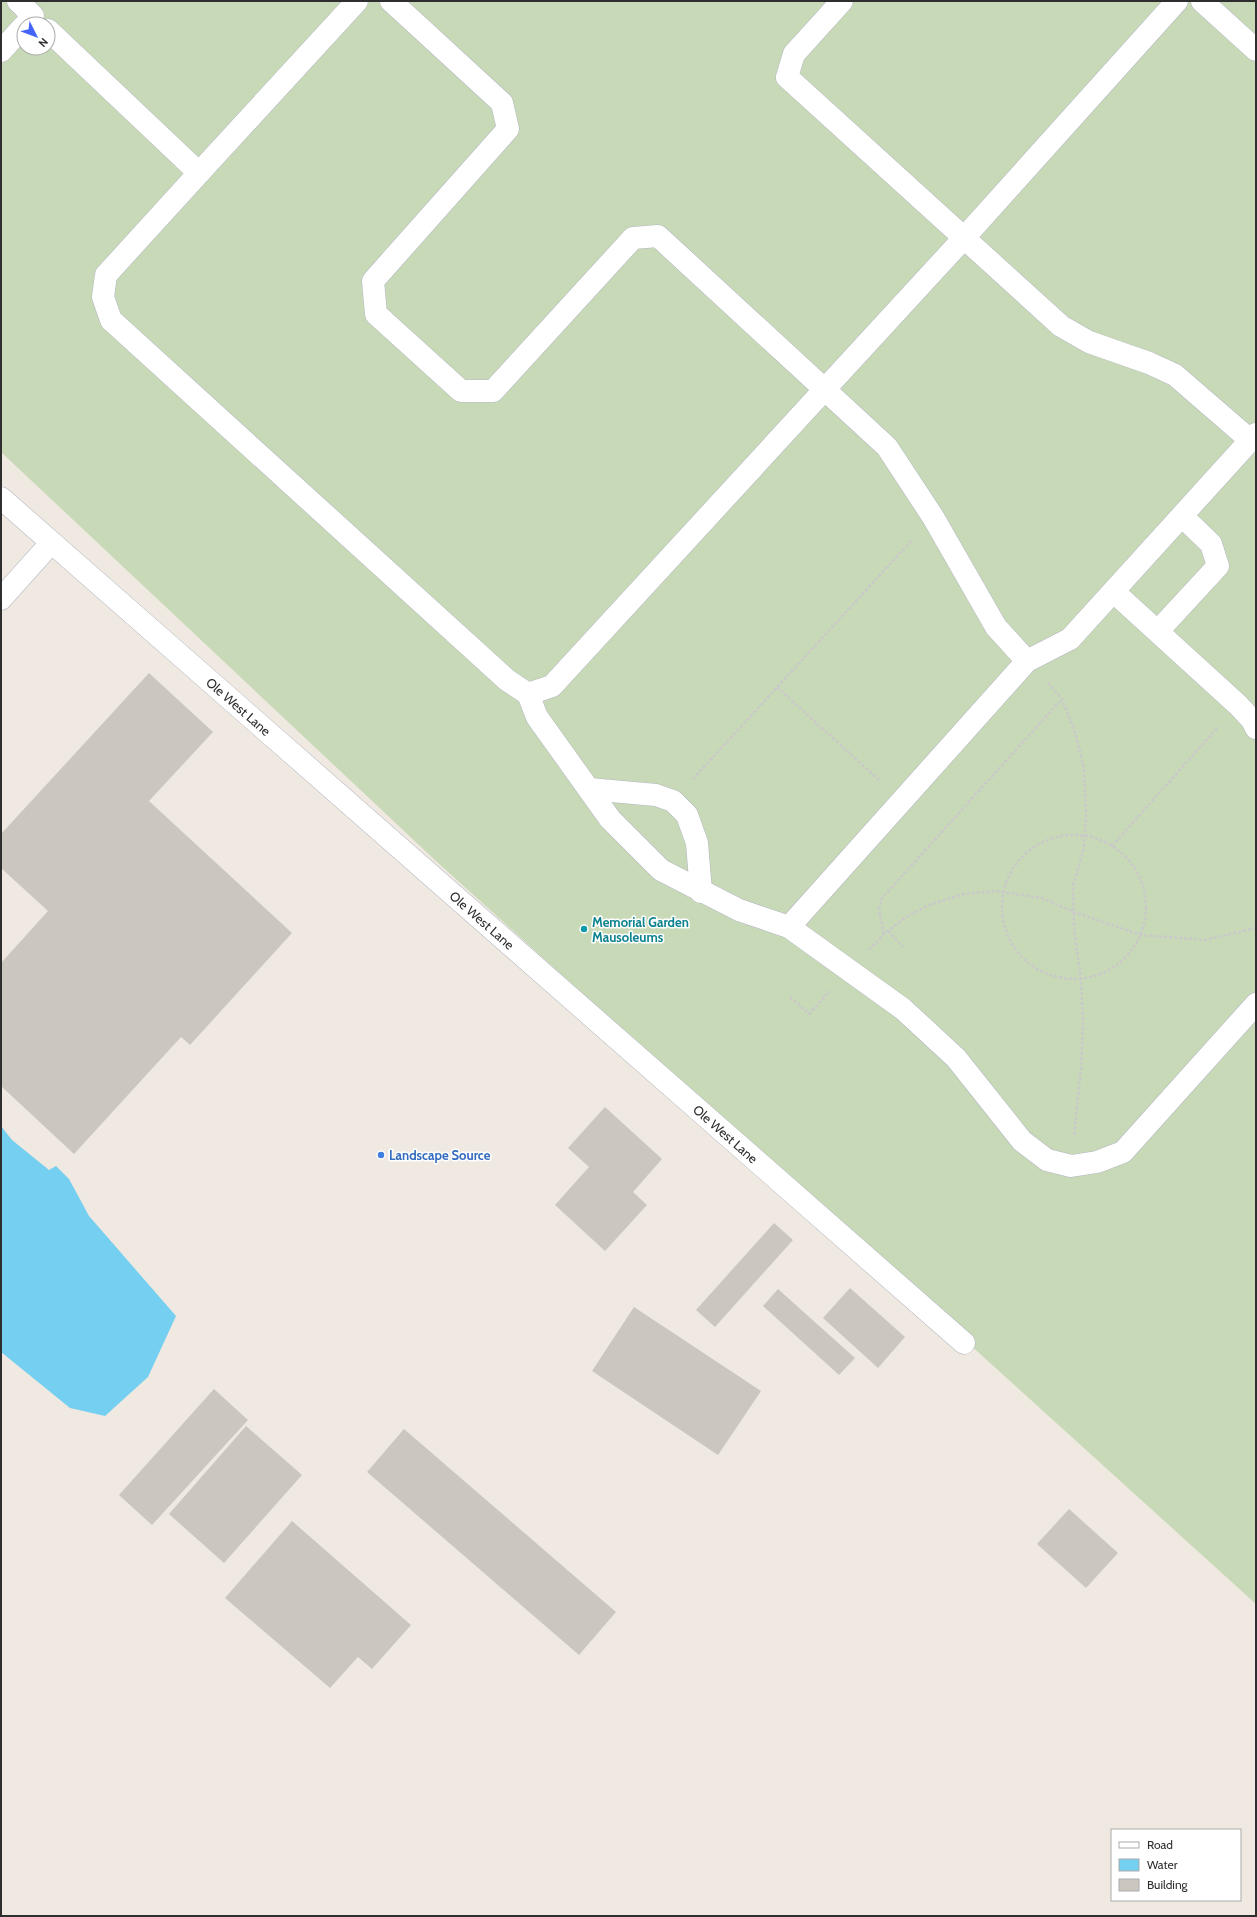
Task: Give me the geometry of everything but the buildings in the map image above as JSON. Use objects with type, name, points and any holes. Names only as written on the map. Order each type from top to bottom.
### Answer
[{"type":"street","points":[[357,1],[106,275],[103,297],[110,320],[507,680],[528,694],[537,717],[610,819],[661,870],[701,892],[739,910],[789,927],[902,1009],[956,1058],[1022,1141],[1047,1160],[1071,1166],[1097,1162],[1123,1152],[1256,1004]]},
{"type":"street","points":[[391,1],[502,103],[508,129],[373,281],[376,314],[460,391],[493,391],[633,238],[658,236],[887,447],[933,517],[996,627],[1027,661]]},
{"type":"street","points":[[789,927],[1027,661],[1070,640],[1253,437],[1175,375],[1149,363],[1089,342],[1061,326],[963,239],[787,77],[794,54],[842,1]]},
{"type":"street","points":[[528,694],[552,686],[823,389],[963,239],[1177,1]]},
{"type":"street","points":[[1202,1],[1256,50]]},
{"type":"street","points":[[1,51],[16,36]]},
{"type":"street","points":[[56,42],[199,173]]},
{"type":"street","name":"Ole West Lane","points":[[1,498],[964,1343]]},
{"type":"street","points":[[1158,632],[1218,566],[1211,544],[1182,516]]},
{"type":"street","points":[[1,599],[51,542]]},
{"type":"street","points":[[1114,592],[1238,705],[1252,720],[1256,728]]},
{"type":"street","points":[[589,789],[656,795],[673,801],[687,815],[697,843],[701,892]]},
{"type":"path","points":[[673,801],[933,517]]},
{"type":"path","points":[[1027,661],[1062,699],[1075,732],[1084,768],[1086,817],[1084,848],[1073,886],[1074,930],[1081,979],[1083,1023],[1071,1166]]},
{"type":"path","points":[[777,687],[902,801]]},
{"type":"path","points":[[884,934],[879,910],[882,898],[1062,699]]},
{"type":"path","points":[[1112,846],[1238,705]]},
{"type":"path","points":[[1085,835],[1102,841],[1122,853],[1137,872],[1145,894],[1145,917],[1141,935],[1125,959],[1106,972],[1081,979],[1060,978],[1038,971],[1020,956],[1007,935],[1002,912],[1004,892],[1015,866],[1032,849],[1054,838],[1085,835]]},
{"type":"path","points":[[790,997],[809,1014],[884,934],[902,919],[929,905],[964,894],[1004,892],[1042,898],[1074,912],[1141,935],[1205,940],[1256,928]]},
{"type":"path","points":[[888,931],[903,947]]},
{"type":"green space","points":[[1,1],[1256,1],[1256,1604],[436,861],[1,452]]},
{"type":"water","points":[[1,1126],[12,1140],[49,1170],[56,1166],[69,1179],[89,1216],[176,1316],[148,1377],[105,1416],[70,1408],[1,1352]]},
{"type":"place","name":"Memorial Garden Mausoleums","points":[[584,929]]},
{"type":"place","name":"Landscape Source","points":[[381,1155]]}]
